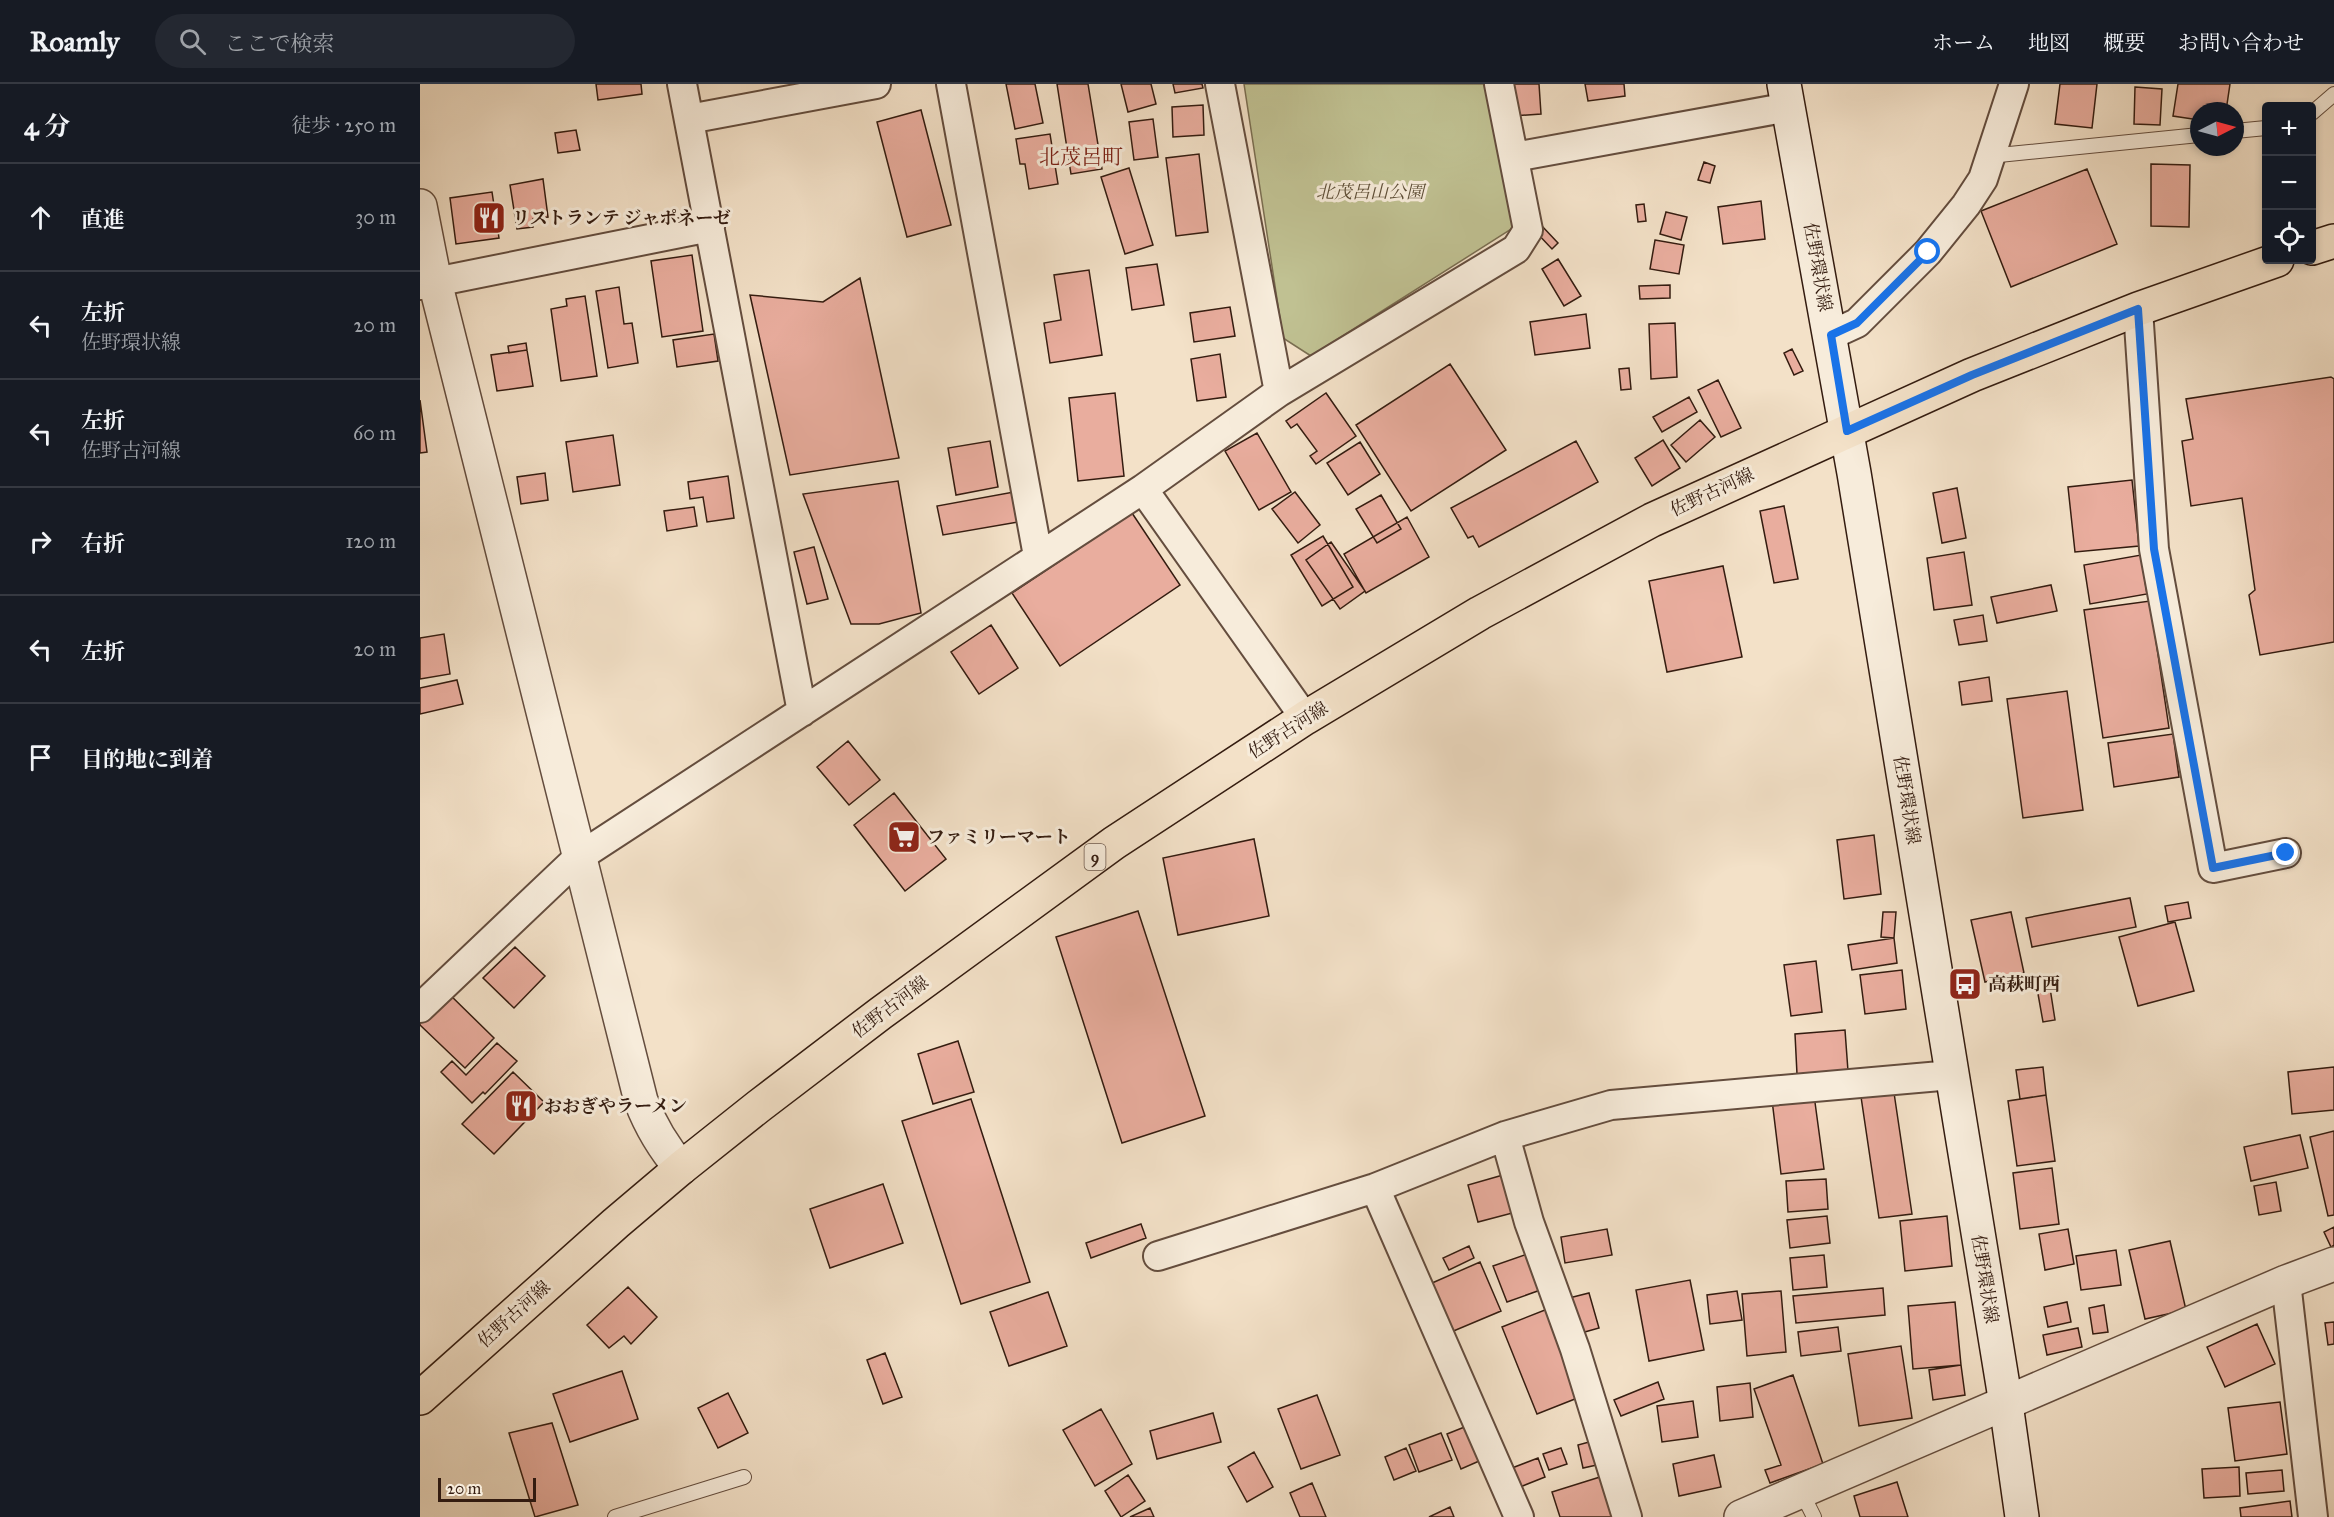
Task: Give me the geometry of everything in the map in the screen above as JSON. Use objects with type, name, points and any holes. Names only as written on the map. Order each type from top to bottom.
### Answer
[{"type":"main road","points":[[2316,247],[2334,241]]},
{"type":"main road","name":"佐野古河線","points":[[420,1398],[681,1168],[881,1013],[1114,843],[1305,718],[1480,613],[1653,520],[1972,375],[2138,309],[2266,264]]},
{"type":"street","points":[[682,84],[802,712]]},
{"type":"street","points":[[689,119],[876,84]]},
{"type":"street","points":[[951,84],[1038,556]]},
{"type":"street","points":[[1220,84],[1279,392]]},
{"type":"street","points":[[420,1008],[579,856],[1143,489],[1279,392],[1516,249],[1528,230],[1499,84]]},
{"type":"street","points":[[1831,335],[1857,323],[1928,252],[1966,205],[1983,179],[2014,84]]},
{"type":"street","points":[[1514,157],[1787,96]]},
{"type":"street","name":"佐野環状線","points":[[1787,96],[1847,431],[2006,1404],[2022,1517]]},
{"type":"street","points":[[420,206],[427,284],[579,856],[641,1101],[651,1128],[681,1168]]},
{"type":"street","points":[[427,284],[710,227]]},
{"type":"street","points":[[2138,309],[2154,549],[2213,868],[2286,853]]},
{"type":"street","points":[[1143,489],[1305,718]]},
{"type":"street","points":[[1158,1256],[1375,1188],[1505,1136],[1611,1105],[1952,1075]]},
{"type":"street","points":[[1505,1136],[1529,1222],[1575,1349],[1626,1517]]},
{"type":"street","points":[[1375,1188],[1519,1517]]},
{"type":"street","points":[[1742,1517],[1808,1504],[2006,1404],[2286,1282],[2334,1264]]},
{"type":"street","points":[[2286,1282],[2313,1517]]},
{"type":"lane","points":[[2316,109],[2334,94]]},
{"type":"lane","points":[[2244,130],[2262,128]]},
{"type":"lane","points":[[1989,156],[2190,136]]},
{"type":"lane","points":[[615,1517],[744,1477]]},
{"type":"green space","name":"北茂呂山公園","points":[[1244,84],[1486,84],[1513,228],[1311,356],[1283,338]]},
{"type":"building","points":[[596,84],[641,84],[642,94],[598,100]]},
{"type":"building","points":[[1006,84],[1035,84],[1043,123],[1015,129]]},
{"type":"building","points":[[1057,84],[1088,84],[1102,169],[1071,174]]},
{"type":"building","points":[[1121,84],[1151,84],[1156,104],[1128,112]]},
{"type":"building","points":[[1173,84],[1202,84],[1203,88],[1175,93]]},
{"type":"building","points":[[1510,84],[1539,84],[1541,114],[1512,116]]},
{"type":"building","points":[[1585,84],[1624,84],[1625,96],[1588,101]]},
{"type":"building","points":[[2060,84],[2097,84],[2092,128],[2055,124]]},
{"type":"building","points":[[2178,84],[2230,84],[2227,102],[2190,102],[2190,119],[2173,116]]},
{"type":"building","points":[[2135,87],[2162,89],[2160,125],[2134,124]]},
{"type":"building","points":[[1203,105],[1204,135],[1173,137],[1172,107]]},
{"type":"building","points":[[921,110],[951,225],[907,237],[877,122]]},
{"type":"building","points":[[1153,119],[1158,157],[1134,160],[1129,122]]},
{"type":"building","points":[[576,130],[580,150],[558,153],[555,133]]},
{"type":"building","points":[[1050,134],[1058,184],[1029,189],[1025,164],[1020,164],[1016,139]]},
{"type":"building","points":[[1199,154],[1208,232],[1176,236],[1166,158]]},
{"type":"building","points":[[1704,162],[1715,166],[1710,183],[1698,180]]},
{"type":"building","points":[[2151,164],[2190,165],[2189,227],[2151,226]]},
{"type":"building","points":[[1129,168],[1153,245],[1125,254],[1101,177]]},
{"type":"building","points":[[2087,169],[2117,244],[2011,287],[1981,211]]},
{"type":"building","points":[[543,179],[548,217],[533,219],[533,227],[517,229],[510,185]]},
{"type":"building","points":[[492,192],[499,238],[456,244],[450,198]]},
{"type":"building","points":[[1761,201],[1765,239],[1723,244],[1718,207]]},
{"type":"building","points":[[1644,204],[1646,221],[1638,222],[1636,205]]},
{"type":"building","points":[[1666,212],[1687,217],[1681,240],[1660,234]]},
{"type":"building","points":[[1541,225],[1558,243],[1552,249],[1535,231]]},
{"type":"building","points":[[1655,240],[1684,245],[1679,274],[1650,269]]},
{"type":"building","points":[[692,255],[703,331],[662,337],[651,261]]},
{"type":"building","points":[[1558,259],[1581,296],[1564,306],[1542,269]]},
{"type":"building","points":[[1157,264],[1164,305],[1132,310],[1126,268]]},
{"type":"building","points":[[1089,270],[1102,355],[1050,363],[1044,323],[1061,320],[1054,275]]},
{"type":"building","points":[[860,278],[899,458],[790,475],[750,295],[823,302]]},
{"type":"building","points":[[1670,285],[1670,298],[1640,299],[1639,286]]},
{"type":"building","points":[[619,287],[624,324],[632,323],[638,363],[608,368],[596,291]]},
{"type":"building","points":[[585,296],[597,376],[561,381],[551,309],[567,306],[566,299]]},
{"type":"building","points":[[1230,307],[1235,336],[1194,342],[1190,313]]},
{"type":"building","points":[[1586,314],[1590,348],[1535,355],[1530,322]]},
{"type":"building","points":[[1675,323],[1677,377],[1651,379],[1649,324]]},
{"type":"building","points":[[714,334],[718,361],[677,367],[673,340]]},
{"type":"building","points":[[526,343],[527,350],[509,353],[508,346]]},
{"type":"building","points":[[1792,349],[1803,371],[1794,375],[1784,353]]},
{"type":"building","points":[[527,350],[533,386],[497,391],[491,355]]},
{"type":"building","points":[[1220,354],[1226,397],[1197,401],[1191,359]]},
{"type":"building","points":[[1450,364],[1506,450],[1411,511],[1356,425]]},
{"type":"building","points":[[1629,368],[1631,389],[1621,390],[1619,369]]},
{"type":"building","points":[[2331,377],[2334,379],[2334,642],[2260,655],[2249,595],[2255,590],[2242,498],[2191,506],[2182,441],[2193,439],[2186,399]]},
{"type":"building","points":[[1718,380],[1741,428],[1721,437],[1698,390]]},
{"type":"building","points":[[1115,393],[1124,476],[1078,481],[1069,398]]},
{"type":"building","points":[[1326,393],[1356,436],[1316,464],[1310,456],[1317,451],[1297,424],[1291,428],[1286,421]]},
{"type":"building","points":[[1689,397],[1697,412],[1662,432],[1653,417]]},
{"type":"building","points":[[420,400],[427,452],[420,453]]},
{"type":"building","points":[[1700,420],[1715,437],[1686,462],[1671,445]]},
{"type":"building","points":[[1257,433],[1291,492],[1259,510],[1225,451]]},
{"type":"building","points":[[613,435],[620,485],[573,492],[566,442]]},
{"type":"building","points":[[1663,440],[1680,468],[1652,486],[1635,458]]},
{"type":"building","points":[[990,441],[998,487],[956,495],[948,448]]},
{"type":"building","points":[[1576,441],[1598,482],[1479,547],[1473,536],[1468,538],[1451,508]]},
{"type":"building","points":[[1360,442],[1380,474],[1348,495],[1327,463]]},
{"type":"building","points":[[545,473],[548,500],[521,504],[517,477]]},
{"type":"building","points":[[728,476],[734,518],[707,522],[703,497],[690,499],[688,482]]},
{"type":"building","points":[[2132,480],[2139,546],[2075,552],[2068,487]]},
{"type":"building","points":[[898,481],[921,613],[879,624],[851,624],[803,494]]},
{"type":"building","points":[[1957,488],[1966,538],[1942,543],[1933,493]]},
{"type":"building","points":[[1019,491],[1024,521],[943,535],[937,506]]},
{"type":"building","points":[[1295,492],[1320,525],[1298,543],[1272,509]]},
{"type":"building","points":[[1381,495],[1401,529],[1377,543],[1356,509]]},
{"type":"building","points":[[1784,506],[1798,579],[1774,583],[1760,511]]},
{"type":"building","points":[[694,507],[697,526],[667,531],[664,511]]},
{"type":"building","points":[[1132,513],[1180,585],[1060,666],[1012,593]]},
{"type":"building","points":[[1407,517],[1429,557],[1366,593],[1344,554]]},
{"type":"building","points":[[1323,536],[1353,587],[1322,606],[1291,555]]},
{"type":"building","points":[[1331,542],[1365,591],[1340,609],[1306,560]]},
{"type":"building","points":[[814,547],[828,599],[807,604],[794,552]]},
{"type":"building","points":[[1964,552],[1972,605],[1934,610],[1927,558]]},
{"type":"building","points":[[2141,555],[2147,594],[2090,604],[2084,565]]},
{"type":"building","points":[[1723,566],[1742,657],[1667,672],[1649,581]]},
{"type":"building","points":[[2051,585],[2057,611],[1997,623],[1991,597]]},
{"type":"building","points":[[2150,601],[2169,728],[2103,738],[2084,610]]},
{"type":"building","points":[[1983,615],[1987,641],[1959,645],[1954,620]]},
{"type":"building","points":[[991,625],[1018,668],[979,694],[951,652]]},
{"type":"building","points":[[444,634],[450,674],[420,679],[420,638]]},
{"type":"building","points":[[1989,677],[1992,701],[1962,705],[1959,682]]},
{"type":"building","points":[[457,680],[463,704],[420,714],[420,688]]},
{"type":"building","points":[[2067,691],[2083,810],[2023,818],[2007,699]]},
{"type":"building","points":[[2173,734],[2179,777],[2114,787],[2108,743]]},
{"type":"building","points":[[848,741],[880,780],[849,805],[817,767]]},
{"type":"building","points":[[894,793],[946,859],[905,891],[854,825]]},
{"type":"building","points":[[1874,835],[1881,894],[1844,899],[1837,840]]},
{"type":"building","points":[[1254,839],[1269,916],[1178,935],[1163,858]]},
{"type":"building","points":[[2130,898],[2136,927],[2032,947],[2026,918]]},
{"type":"building","points":[[2188,902],[2191,918],[2168,922],[2165,906]]},
{"type":"building","points":[[1138,911],[1205,1116],[1122,1143],[1056,937]]},
{"type":"building","points":[[1883,912],[1896,912],[1894,938],[1881,937]]},
{"type":"building","points":[[2011,912],[2024,973],[1985,982],[1971,920]]},
{"type":"building","points":[[2175,922],[2194,991],[2138,1006],[2119,937]]},
{"type":"building","points":[[1894,938],[1897,963],[1852,970],[1848,945]]},
{"type":"building","points":[[515,947],[545,976],[514,1008],[483,978]]},
{"type":"building","points":[[1816,961],[1822,1012],[1791,1016],[1784,965]]},
{"type":"building","points":[[1902,970],[1906,1009],[1865,1014],[1860,975]]},
{"type":"building","points":[[2048,975],[2055,1020],[2043,1022],[2035,977]]},
{"type":"building","points":[[445,990],[494,1038],[465,1068],[420,1025],[420,1015]]},
{"type":"building","points":[[1845,1030],[1848,1071],[1797,1074],[1795,1034]]},
{"type":"building","points":[[958,1041],[974,1092],[933,1104],[918,1054]]},
{"type":"building","points":[[497,1043],[517,1061],[485,1094],[483,1092],[472,1103],[441,1072],[452,1061],[466,1075]]},
{"type":"building","points":[[2043,1067],[2046,1095],[2020,1099],[2016,1070]]},
{"type":"building","points":[[2334,1067],[2334,1110],[2292,1114],[2288,1072]]},
{"type":"building","points":[[513,1072],[544,1102],[494,1154],[462,1124]]},
{"type":"building","points":[[1893,1086],[1912,1214],[1879,1218],[1860,1090]]},
{"type":"building","points":[[1814,1095],[1824,1169],[1781,1174],[1772,1100]]},
{"type":"building","points":[[2046,1095],[2055,1161],[2017,1166],[2008,1101]]},
{"type":"building","points":[[971,1099],[1030,1282],[961,1304],[902,1121]]},
{"type":"building","points":[[2334,1131],[2334,1215],[2328,1216],[2310,1137]]},
{"type":"building","points":[[2300,1135],[2308,1168],[2251,1181],[2244,1147]]},
{"type":"building","points":[[2052,1168],[2059,1224],[2020,1229],[2013,1173]]},
{"type":"building","points":[[1510,1173],[1520,1211],[1478,1222],[1468,1185]]},
{"type":"building","points":[[1826,1179],[1828,1209],[1788,1212],[1786,1181]]},
{"type":"building","points":[[2276,1182],[2281,1211],[2259,1215],[2254,1186]]},
{"type":"building","points":[[883,1184],[903,1243],[830,1268],[810,1209]]},
{"type":"building","points":[[1827,1216],[1830,1243],[1790,1248],[1787,1220]]},
{"type":"building","points":[[1947,1216],[1952,1266],[1905,1271],[1900,1221]]},
{"type":"building","points":[[1141,1224],[1146,1238],[1091,1258],[1086,1243]]},
{"type":"building","points":[[2334,1227],[2334,1245],[2331,1247],[2324,1232]]},
{"type":"building","points":[[1607,1229],[1612,1255],[1565,1263],[1561,1237]]},
{"type":"building","points":[[2068,1229],[2074,1264],[2045,1270],[2039,1234]]},
{"type":"building","points":[[2170,1241],[2186,1310],[2145,1319],[2129,1250]]},
{"type":"building","points":[[1469,1246],[1474,1258],[1449,1270],[1443,1258]]},
{"type":"building","points":[[2116,1250],[2121,1285],[2081,1290],[2076,1256]]},
{"type":"building","points":[[1533,1252],[1546,1288],[1507,1302],[1493,1266]]},
{"type":"building","points":[[1824,1255],[1827,1287],[1793,1290],[1790,1258]]},
{"type":"building","points":[[1480,1262],[1501,1311],[1444,1335],[1423,1287]]},
{"type":"building","points":[[1690,1280],[1704,1350],[1649,1361],[1636,1290]]},
{"type":"building","points":[[628,1287],[657,1317],[631,1344],[624,1336],[609,1348],[587,1325]]},
{"type":"building","points":[[1883,1288],[1885,1315],[1796,1323],[1793,1296]]},
{"type":"building","points":[[1737,1291],[1742,1320],[1710,1324],[1707,1295]]},
{"type":"building","points":[[1781,1291],[1786,1352],[1747,1356],[1742,1294]]},
{"type":"building","points":[[1048,1292],[1067,1346],[1009,1366],[990,1312]]},
{"type":"building","points":[[1589,1293],[1599,1328],[1574,1335],[1565,1299]]},
{"type":"building","points":[[1955,1302],[1961,1365],[1913,1369],[1908,1306]]},
{"type":"building","points":[[2067,1302],[2071,1322],[2048,1327],[2044,1307]]},
{"type":"building","points":[[2104,1305],[2108,1332],[2093,1334],[2089,1308]]},
{"type":"building","points":[[1550,1308],[1585,1395],[1537,1414],[1502,1327]]},
{"type":"building","points":[[2334,1322],[2334,1344],[2328,1345],[2325,1323]]},
{"type":"building","points":[[2257,1324],[2275,1364],[2225,1387],[2207,1347]]},
{"type":"building","points":[[1838,1327],[1841,1351],[1801,1356],[1798,1332]]},
{"type":"building","points":[[2078,1328],[2082,1347],[2047,1355],[2043,1335]]},
{"type":"building","points":[[1901,1346],[1912,1418],[1859,1426],[1848,1354]]},
{"type":"building","points":[[885,1353],[902,1397],[883,1404],[867,1360]]},
{"type":"building","points":[[1961,1365],[1965,1395],[1933,1400],[1929,1370]]},
{"type":"building","points":[[622,1371],[638,1419],[570,1442],[553,1394]]},
{"type":"building","points":[[1793,1375],[1823,1464],[1770,1483],[1765,1470],[1781,1465],[1754,1389]]},
{"type":"building","points":[[1658,1382],[1664,1399],[1621,1416],[1614,1400]]},
{"type":"building","points":[[1750,1383],[1753,1417],[1720,1421],[1717,1387]]},
{"type":"building","points":[[728,1393],[748,1433],[718,1448],[698,1408]]},
{"type":"building","points":[[1317,1395],[1340,1455],[1301,1469],[1278,1409]]},
{"type":"building","points":[[1693,1401],[1698,1437],[1662,1442],[1657,1406]]},
{"type":"building","points":[[2280,1402],[2287,1454],[2235,1461],[2228,1408]]},
{"type":"building","points":[[1101,1409],[1132,1464],[1095,1486],[1063,1430]]},
{"type":"building","points":[[1213,1413],[1221,1442],[1157,1459],[1150,1431]]},
{"type":"building","points":[[552,1423],[578,1505],[535,1517],[509,1433]]},
{"type":"building","points":[[1472,1424],[1486,1458],[1461,1469],[1447,1434]]},
{"type":"building","points":[[1441,1433],[1452,1460],[1419,1472],[1409,1445]]},
{"type":"building","points":[[1600,1439],[1606,1463],[1583,1468],[1578,1445]]},
{"type":"building","points":[[1406,1448],[1416,1471],[1394,1480],[1385,1457]]},
{"type":"building","points":[[1561,1448],[1567,1464],[1549,1470],[1543,1454]]},
{"type":"building","points":[[1254,1452],[1273,1487],[1247,1502],[1228,1467]]},
{"type":"building","points":[[1714,1455],[1721,1487],[1679,1496],[1673,1464]]},
{"type":"building","points":[[1538,1458],[1545,1477],[1520,1487],[1512,1468]]},
{"type":"building","points":[[2239,1467],[2240,1496],[2204,1498],[2202,1469]]},
{"type":"building","points":[[2282,1470],[2284,1491],[2248,1494],[2246,1473]]},
{"type":"building","points":[[1128,1475],[1145,1501],[1121,1517],[1105,1491]]},
{"type":"building","points":[[1600,1477],[1612,1517],[1560,1517],[1552,1492]]},
{"type":"building","points":[[1897,1482],[1908,1517],[1860,1517],[1854,1496]]},
{"type":"building","points":[[1312,1483],[1326,1517],[1300,1517],[1290,1493]]},
{"type":"building","points":[[2290,1501],[2292,1517],[2241,1517],[2240,1508]]},
{"type":"building","points":[[1450,1507],[1454,1517],[1429,1517]]},
{"type":"building","points":[[1150,1508],[1154,1517],[1130,1517]]},
{"type":"place","name":"リストランテ ジャポネーゼ","points":[[489,218]]},
{"type":"place","name":"ファミリーマート","points":[[904,837]]},
{"type":"place","name":"高萩町西","points":[[1965,984]]},
{"type":"place","name":"おおぎやラーメン","points":[[521,1106]]},
{"type":"district","name":"北茂呂町","points":[[1081,157]]},
{"type":"route","points":[[1928,252],[1857,323],[1831,335],[1847,431],[1972,375],[2138,309],[2154,549],[2213,868],[2286,853]]}]
